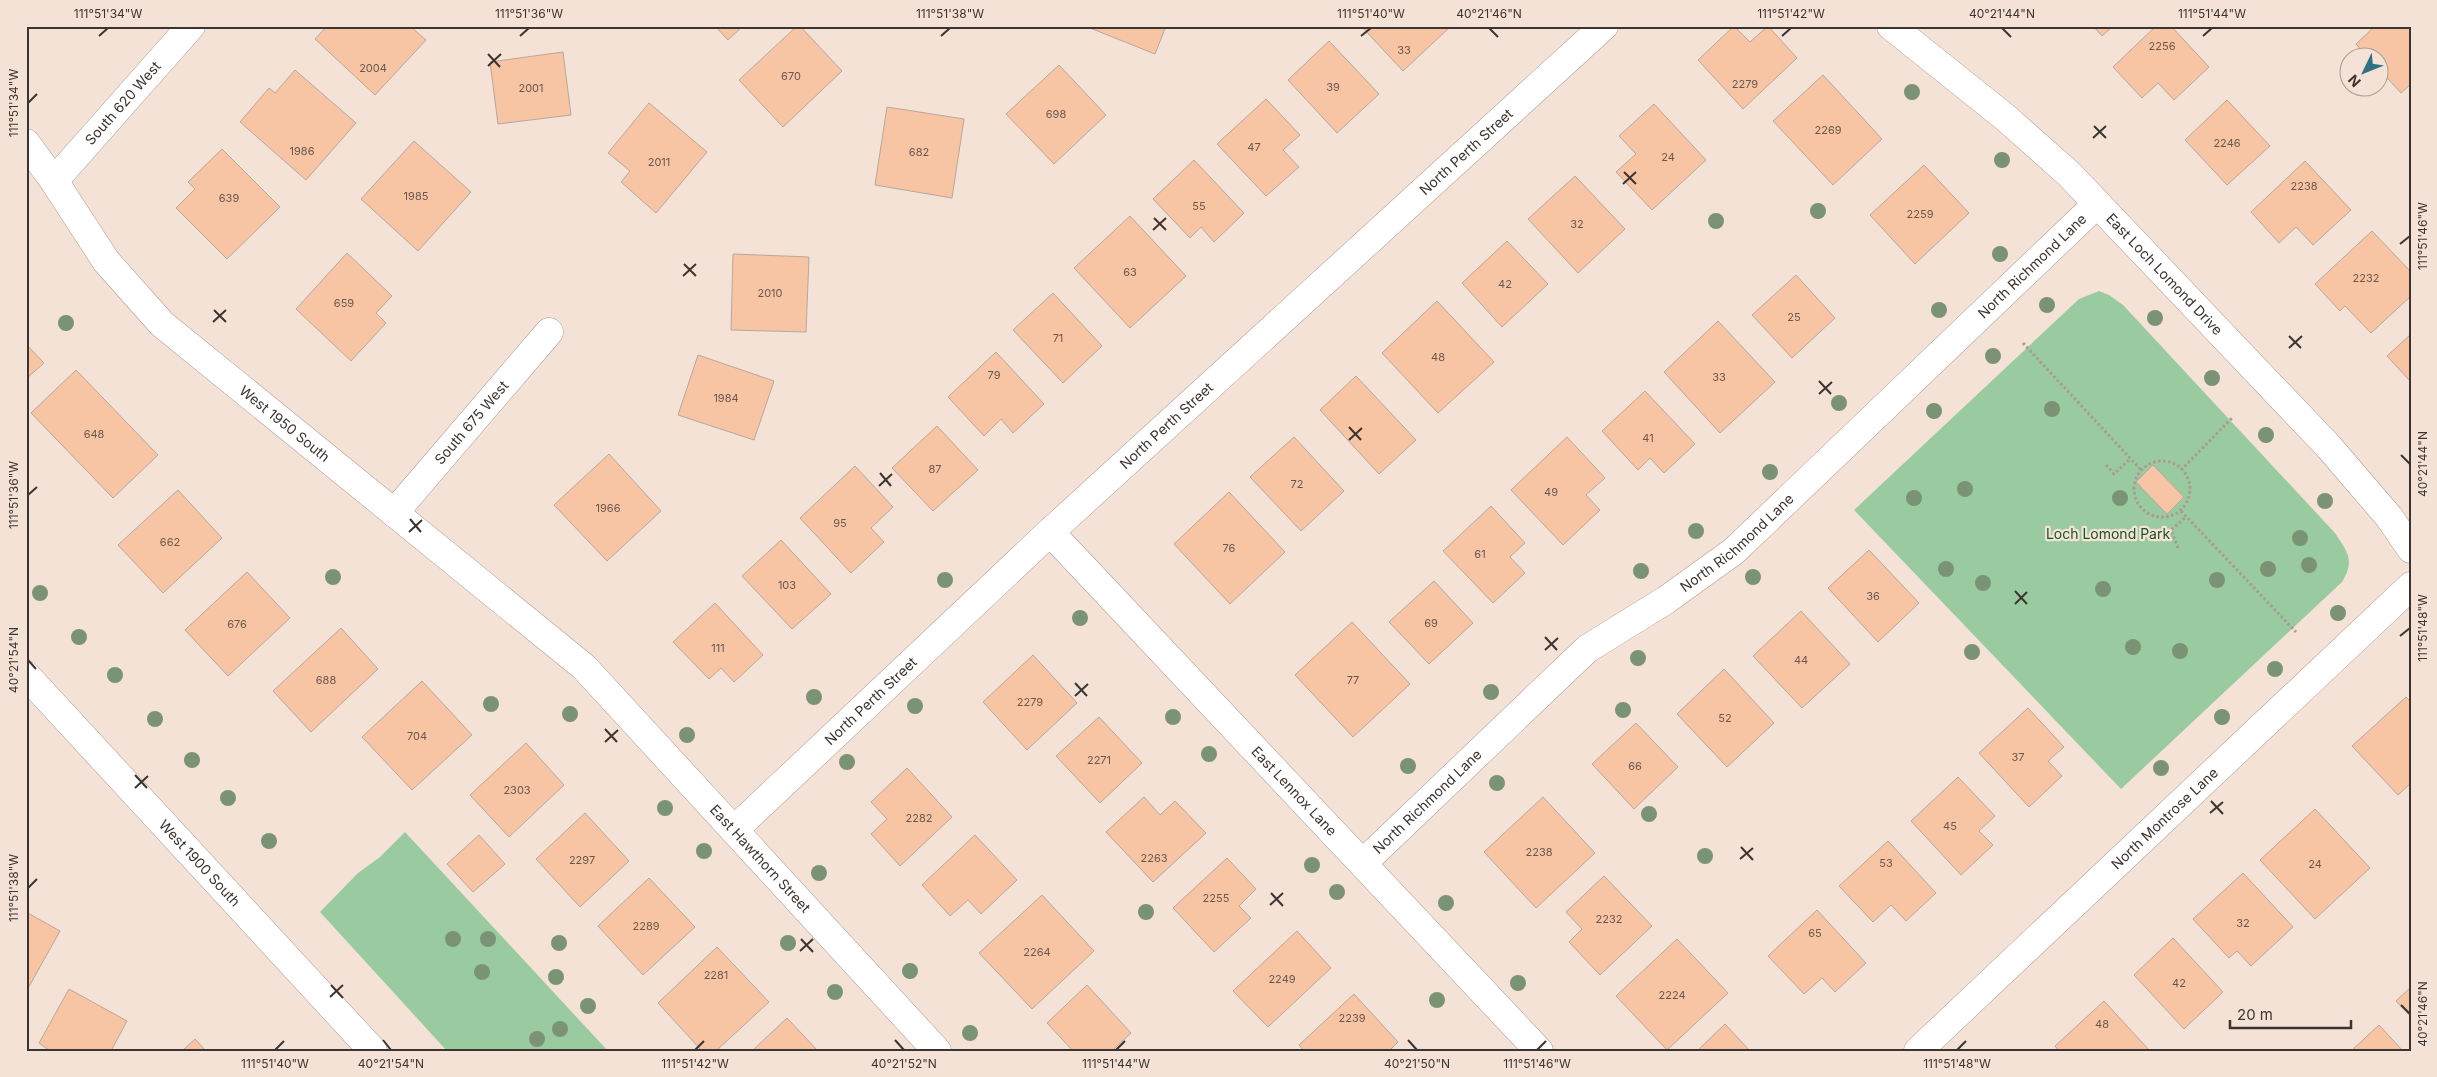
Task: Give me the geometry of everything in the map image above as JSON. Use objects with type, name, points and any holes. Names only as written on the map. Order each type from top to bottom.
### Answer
[{"type":"street","name":"South 620 West","points":[[54,181],[191,26]]},
{"type":"street","name":"North Perth Street","points":[[734,830],[1050,532],[1604,26]]},
{"type":"street","name":"East Loch Lomond Drive","points":[[1892,26],[2006,118],[2069,174],[2329,447],[2389,517],[2411,549]]},
{"type":"street","name":"West 1950 South","points":[[26,143],[54,181],[106,261],[162,324],[584,667]]},
{"type":"street","name":"North Richmond Lane","points":[[1363,863],[1586,649],[1666,600],[1734,551],[2097,204]]},
{"type":"street","name":"South 675 West","points":[[394,513],[549,332]]},
{"type":"street","name":"East Lennox Lane","points":[[1050,532],[1539,1051]]},
{"type":"street","name":"North Montrose Lane","points":[[1918,1051],[2411,586]]},
{"type":"street","name":"East Hawthorn Street","points":[[584,667],[937,1051]]},
{"type":"street","name":"West 1900 South","points":[[26,675],[373,1051]]},
{"type":"path","points":[[2023,343],[2142,471]]},
{"type":"path","points":[[2181,470],[2234,417]]},
{"type":"path","points":[[2106,465],[2114,474],[2130,459]]},
{"type":"path","points":[[2162,461],[2170,462],[2181,470],[2190,487],[2189,496],[2181,511],[2172,515],[2154,516],[2139,506],[2135,498],[2134,489],[2135,480],[2142,471],[2153,462],[2162,461]]},
{"type":"path","points":[[2181,511],[2296,632]]},
{"type":"path","points":[[2178,548],[2171,530],[2186,517]]},
{"type":"green space","name":"Loch Lomond Park","points":[[2099,291],[2109,295],[2123,305],[2335,533],[2346,551],[2349,562],[2342,582],[2121,789],[1854,510],[2079,299]]},
{"type":"green space","points":[[405,832],[608,1051],[447,1051],[320,912],[358,873],[380,857]]},
{"type":"building","points":[[327,26],[410,26],[426,40],[375,95],[315,39]]},
{"type":"building","points":[[715,26],[743,26],[728,40]]},
{"type":"building","points":[[797,26],[800,26],[842,71],[783,127],[739,80]]},
{"type":"building","points":[[1085,26],[1166,26],[1155,54]]},
{"type":"building","points":[[1361,26],[1447,26],[1449,28],[1403,71]]},
{"type":"building","points":[[1734,26],[1750,42],[1768,26],[1797,58],[1743,109],[1698,60]]},
{"type":"building","points":[[2093,26],[2113,26],[2102,36]]},
{"type":"building","points":[[2156,26],[2171,26],[2209,67],[2174,100],[2158,83],[2142,98],[2113,67]]},
{"type":"building","points":[[2375,26],[2411,26],[2411,84],[2401,93],[2390,81],[2390,48],[2359,48],[2356,44]]},
{"type":"building","points":[[1329,41],[1379,94],[1337,133],[1288,80]]},
{"type":"building","points":[[563,52],[571,115],[498,124],[490,62]]},
{"type":"building","points":[[1059,65],[1106,115],[1054,164],[1006,114]]},
{"type":"building","points":[[295,70],[356,123],[306,180],[240,122],[269,88],[275,93]]},
{"type":"building","points":[[1823,75],[1882,139],[1833,185],[1773,121]]},
{"type":"building","points":[[1266,99],[1300,135],[1283,150],[1299,167],[1266,196],[1217,144]]},
{"type":"building","points":[[2227,100],[2270,146],[2227,185],[2185,140]]},
{"type":"building","points":[[649,103],[707,152],[656,213],[621,182],[630,171],[608,153]]},
{"type":"building","points":[[1654,104],[1706,160],[1652,210],[1616,172],[1636,154],[1619,136]]},
{"type":"building","points":[[887,107],[964,119],[952,198],[875,185]]},
{"type":"building","points":[[414,141],[471,192],[418,251],[361,199]]},
{"type":"building","points":[[222,149],[280,207],[227,259],[176,208],[195,189],[188,182]]},
{"type":"building","points":[[1194,160],[1244,213],[1214,242],[1201,227],[1190,238],[1153,199]]},
{"type":"building","points":[[2305,161],[2351,210],[2313,245],[2296,227],[2279,243],[2251,212]]},
{"type":"building","points":[[1924,165],[1969,213],[1915,264],[1870,215]]},
{"type":"building","points":[[1575,176],[1625,229],[1578,273],[1528,219]]},
{"type":"building","points":[[1130,216],[1186,276],[1130,328],[1074,268]]},
{"type":"building","points":[[2372,231],[2411,272],[2411,296],[2371,333],[2345,306],[2340,311],[2315,284]]},
{"type":"building","points":[[1507,241],[1548,284],[1502,327],[1462,283]]},
{"type":"building","points":[[347,253],[392,296],[376,313],[386,323],[351,361],[296,309]]},
{"type":"building","points":[[733,254],[809,257],[806,332],[731,330]]},
{"type":"building","points":[[1796,275],[1835,318],[1792,358],[1752,315]]},
{"type":"building","points":[[1053,293],[1102,346],[1063,383],[1013,330]]},
{"type":"building","points":[[1437,301],[1494,362],[1438,413],[1382,353]]},
{"type":"building","points":[[1718,321],[1775,382],[1720,433],[1664,372]]},
{"type":"building","points":[[2411,334],[2411,382],[2387,356]]},
{"type":"building","points":[[26,344],[44,363],[26,379]]},
{"type":"building","points":[[996,352],[1044,404],[1013,433],[1001,419],[984,436],[948,397]]},
{"type":"building","points":[[698,355],[774,381],[754,440],[678,415]]},
{"type":"building","points":[[76,370],[158,455],[113,498],[31,413]]},
{"type":"building","points":[[1356,376],[1416,440],[1379,474],[1320,410]]},
{"type":"building","points":[[1645,391],[1695,444],[1664,473],[1650,458],[1638,470],[1602,431]]},
{"type":"building","points":[[937,426],[978,470],[933,511],[892,468]]},
{"type":"building","points":[[1294,437],[1344,491],[1301,531],[1250,477]]},
{"type":"building","points":[[1567,437],[1605,478],[1586,495],[1600,510],[1563,545],[1511,490]]},
{"type":"building","points":[[609,454],[661,511],[607,561],[554,505]]},
{"type":"building","points":[[2153,465],[2184,497],[2167,514],[2136,482]]},
{"type":"building","points":[[855,466],[893,507],[871,528],[884,542],[851,573],[800,518]]},
{"type":"building","points":[[178,490],[222,538],[163,593],[118,545]]},
{"type":"building","points":[[1229,492],[1285,552],[1230,604],[1174,544]]},
{"type":"building","points":[[1491,506],[1525,543],[1510,557],[1525,573],[1493,603],[1443,551]]},
{"type":"building","points":[[781,540],[831,594],[792,629],[742,576]]},
{"type":"building","points":[[1869,550],[1919,603],[1878,642],[1828,588]]},
{"type":"building","points":[[247,572],[290,618],[228,676],[185,630]]},
{"type":"building","points":[[1434,581],[1473,623],[1429,664],[1389,622]]},
{"type":"building","points":[[715,603],[763,655],[734,682],[721,668],[709,679],[673,642]]},
{"type":"building","points":[[1801,611],[1850,664],[1802,708],[1753,656]]},
{"type":"building","points":[[1352,622],[1410,684],[1353,737],[1295,675]]},
{"type":"building","points":[[341,628],[378,669],[311,732],[273,691]]},
{"type":"building","points":[[1033,655],[1077,703],[1027,750],[983,702]]},
{"type":"building","points":[[1724,669],[1774,723],[1727,767],[1677,714]]},
{"type":"building","points":[[422,681],[472,735],[412,790],[362,737]]},
{"type":"building","points":[[2406,697],[2411,702],[2411,783],[2398,795],[2352,746]]},
{"type":"building","points":[[2028,708],[2064,747],[2048,761],[2062,776],[2029,807],[1979,753]]},
{"type":"building","points":[[1099,717],[1142,763],[1100,803],[1056,756]]},
{"type":"building","points":[[1636,723],[1678,767],[1634,809],[1592,764]]},
{"type":"building","points":[[526,743],[564,785],[509,837],[470,795]]},
{"type":"building","points":[[907,768],[952,817],[900,866],[871,834],[887,819],[871,802]]},
{"type":"building","points":[[1958,777],[1995,816],[1979,831],[1993,845],[1961,875],[1911,821]]},
{"type":"building","points":[[1144,797],[1160,815],[1175,801],[1206,833],[1153,882],[1106,832]]},
{"type":"building","points":[[1543,797],[1595,853],[1536,908],[1484,852]]},
{"type":"building","points":[[2315,809],[2370,868],[2315,919],[2260,860]]},
{"type":"building","points":[[585,813],[629,861],[580,907],[536,859]]},
{"type":"building","points":[[479,835],[505,864],[473,892],[447,864]]},
{"type":"building","points":[[975,835],[1017,880],[981,914],[968,900],[950,916],[922,885]]},
{"type":"building","points":[[1888,841],[1936,893],[1906,921],[1891,905],[1873,922],[1839,886]]},
{"type":"building","points":[[1227,858],[1256,889],[1239,906],[1251,918],[1214,952],[1173,908]]},
{"type":"building","points":[[2243,873],[2293,927],[2251,966],[2237,951],[2229,958],[2193,919]]},
{"type":"building","points":[[1604,876],[1652,926],[1600,975],[1569,942],[1582,929],[1566,912]]},
{"type":"building","points":[[649,878],[695,927],[643,975],[598,926]]},
{"type":"building","points":[[1042,895],[1094,951],[1032,1009],[979,953]]},
{"type":"building","points":[[1817,910],[1866,963],[1835,992],[1822,978],[1804,994],[1768,956]]},
{"type":"building","points":[[26,912],[60,931],[26,992]]},
{"type":"building","points":[[1297,931],[1331,968],[1268,1027],[1233,991]]},
{"type":"building","points":[[2173,938],[2223,992],[2184,1029],[2134,975]]},
{"type":"building","points":[[1677,939],[1728,993],[1667,1050],[1616,996]]},
{"type":"building","points":[[717,947],[769,1002],[716,1051],[702,1051],[658,1003]]},
{"type":"building","points":[[1087,985],[1131,1033],[1112,1051],[1073,1051],[1047,1023]]},
{"type":"building","points":[[2411,987],[2411,1017],[2396,1001]]},
{"type":"building","points":[[69,989],[127,1021],[111,1051],[50,1051],[39,1043]]},
{"type":"building","points":[[1354,994],[1398,1042],[1389,1051],[1304,1051],[1299,1045]]},
{"type":"building","points":[[2104,1001],[2150,1051],[2059,1051],[2055,1046]]},
{"type":"building","points":[[787,1018],[818,1051],[752,1051]]},
{"type":"building","points":[[1725,1024],[1750,1051],[1697,1051]]},
{"type":"building","points":[[2379,1025],[2403,1051],[2351,1051]]},
{"type":"building","points":[[195,1039],[206,1051],[182,1051]]}]
